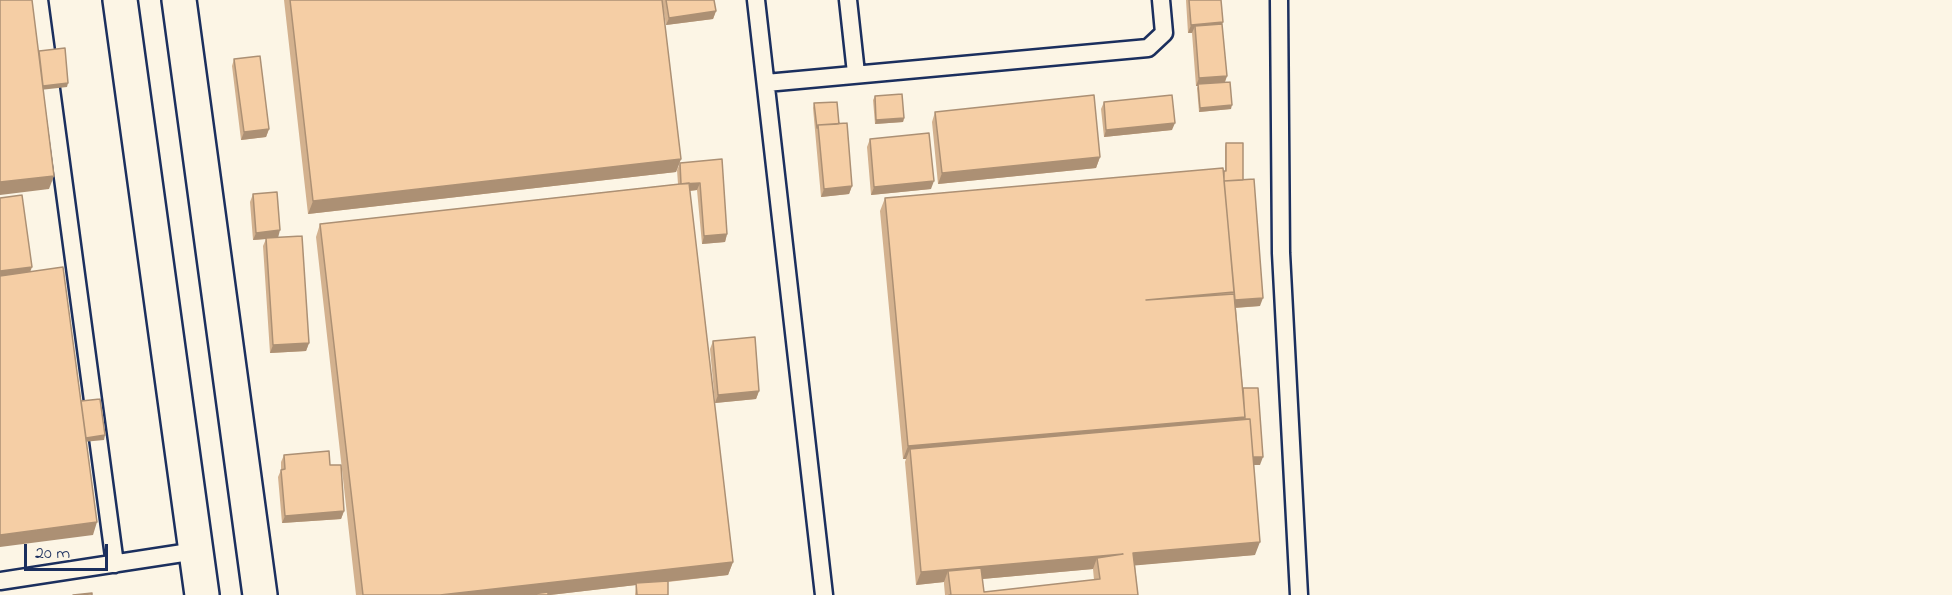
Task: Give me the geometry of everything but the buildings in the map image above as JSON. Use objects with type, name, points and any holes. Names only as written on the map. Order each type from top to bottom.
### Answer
[{"type":"street","points":[[120,0],[202,595]]},
{"type":"street","points":[[179,0],[260,595]]},
{"type":"lane","points":[[39,0],[115,564]]},
{"type":"lane","points":[[756,0],[824,595]]},
{"type":"lane","points":[[848,0],[856,74]]},
{"type":"lane","points":[[766,83],[1148,48],[1164,33],[1161,0]]},
{"type":"lane","points":[[1279,0],[1281,253],[1299,595]]},
{"type":"lane","points":[[0,580],[196,551]]}]
